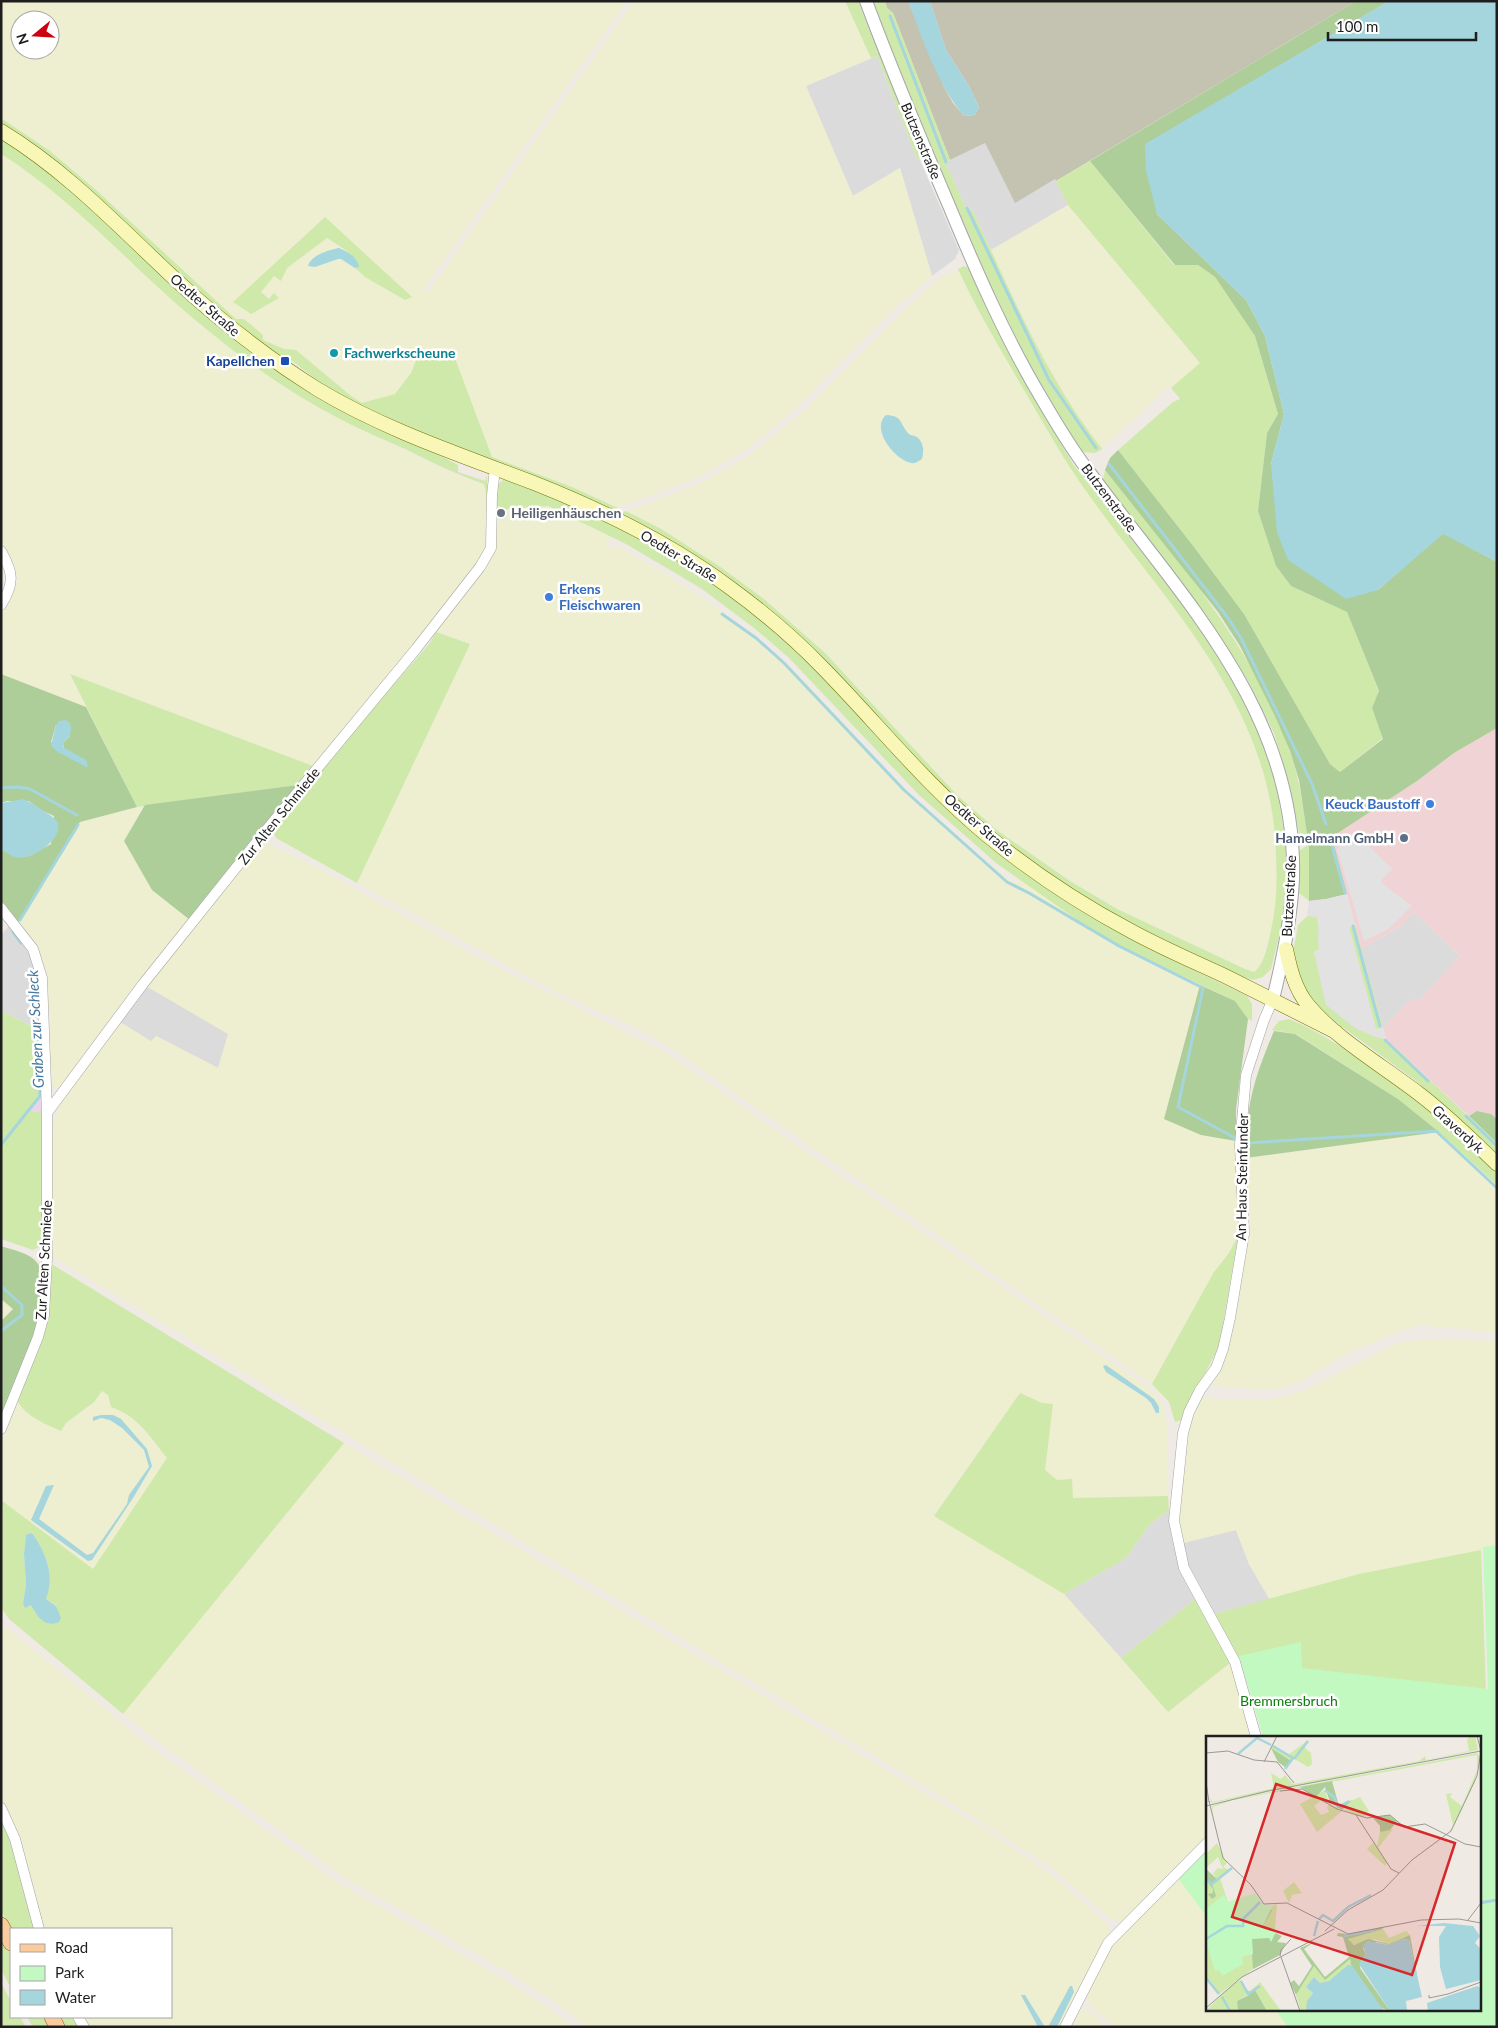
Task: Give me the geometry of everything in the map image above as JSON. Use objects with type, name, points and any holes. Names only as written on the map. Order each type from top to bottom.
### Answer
[{"type":"main road","name":"Oedter Straße","points":[[1,131],[69,179],[212,313],[273,360],[346,406],[427,443],[495,468],[606,515],[653,539],[717,578],[773,621],[795,641],[958,809],[1013,855],[1063,890],[1130,931],[1273,999]]},
{"type":"main road","points":[[1286,949],[1296,987],[1308,1005],[1336,1032]]},
{"type":"main road","points":[[1273,999],[1336,1032]]},
{"type":"main road","name":"Graverdyk","points":[[1336,1032],[1420,1094],[1497,1164]]},
{"type":"main road","points":[[1,1925],[10,1942]]},
{"type":"street","name":"Butzenstraße","points":[[866,1],[900,90],[970,256],[1006,332],[1040,397],[1088,470],[1183,594],[1225,654],[1243,685],[1267,734],[1284,792],[1292,843],[1293,878],[1286,949],[1273,999]]},
{"type":"street","name":"Zur Alten Schmiede","points":[[47,1113],[143,984],[263,834],[416,649],[480,567],[491,548],[492,495],[495,468]]},
{"type":"street","points":[[1,551],[9,565],[12,579],[7,595],[1,605]]},
{"type":"street","name":"Zur Alten Schmiede","points":[[1,908],[33,949],[42,978],[47,1113],[47,1258],[44,1315],[38,1337],[1,1429]]},
{"type":"street","name":"An Haus Steinfunder","points":[[1256,1736],[1235,1662],[1184,1568],[1174,1521],[1183,1433],[1189,1412],[1200,1390],[1216,1368],[1221,1356],[1230,1318],[1244,1234],[1240,1145],[1246,1075],[1273,999]]},
{"type":"street","points":[[1,1808],[15,1839],[39,1928]]},
{"type":"street","points":[[1065,2027],[1108,1944],[1206,1844]]},
{"type":"shaded area","points":[[885,1],[908,1],[944,87],[953,103],[964,116],[975,115],[979,107],[969,86],[946,50],[930,1],[1356,1],[1056,181],[1055,179],[1015,203],[985,143],[950,160],[893,13],[887,8]]},
{"type":"shaded area","points":[[877,56],[917,159],[919,158],[959,250],[955,259],[932,276],[900,168],[853,196],[806,86]]},
{"type":"shaded area","points":[[985,143],[1015,202],[1055,179],[1068,205],[991,250],[973,211],[965,206],[946,164],[950,160]]},
{"type":"shaded area","points":[[1497,728],[1497,1119],[1491,1114],[1478,1111],[1469,1116],[1386,1039],[1383,1028],[1411,999],[1418,1001],[1460,956],[1414,912],[1401,926],[1361,949],[1332,837],[1417,781],[1454,753]]},
{"type":"shaded area","points":[[1355,832],[1392,869],[1381,880],[1382,883],[1412,906],[1388,929],[1364,941],[1337,848]]},
{"type":"shaded area","points":[[1347,894],[1355,926],[1349,927],[1376,1029],[1383,1028],[1386,1039],[1378,1038],[1355,1028],[1326,1005],[1314,952],[1319,949],[1319,922],[1316,917],[1307,916],[1309,901]]},
{"type":"shaded area","points":[[1414,912],[1460,956],[1418,1001],[1411,999],[1383,1028],[1361,949],[1401,926]]},
{"type":"shaded area","points":[[9,926],[32,958],[36,968],[40,1030],[1,1011],[1,935]]},
{"type":"shaded area","points":[[146,986],[229,1034],[218,1068],[156,1036],[151,1042],[120,1022]]},
{"type":"shaded area","points":[[41,1096],[43,1113],[30,1111],[35,1104]]},
{"type":"shaded area","points":[[1169,1510],[1171,1535],[1179,1566],[1195,1599],[1121,1658],[1064,1594],[1126,1558],[1149,1525]]},
{"type":"shaded area","points":[[1236,1530],[1249,1564],[1270,1600],[1214,1614],[1188,1568],[1183,1543]]},
{"type":"green space","points":[[1,1],[627,1],[421,293],[429,291],[634,1],[845,1],[871,58],[806,86],[853,196],[900,168],[932,276],[897,307],[798,407],[747,449],[697,478],[618,508],[572,487],[492,457],[453,353],[417,358],[411,373],[395,394],[363,404],[296,350],[284,349],[263,340],[244,319],[236,319],[96,190],[50,151],[1,118]],"holes":[[[325,217],[411,297],[404,300],[365,277],[341,259],[334,259],[315,267],[309,262],[312,259],[339,248],[327,238],[287,268],[281,280],[275,275],[261,292],[269,299],[234,302]]]},
{"type":"green space","points":[[845,1],[858,1],[920,156],[917,159],[877,56],[871,58]]},
{"type":"green space","points":[[870,1],[885,1],[887,8],[893,13],[950,160],[946,164],[965,206],[973,211],[1047,364],[1082,421],[1102,449],[1095,453],[1082,452],[1076,445],[1039,387],[976,260]]},
{"type":"green space","points":[[1356,1],[1389,1],[1145,145],[1157,214],[1246,300],[1265,336],[1284,414],[1271,464],[1378,590],[1443,533],[1497,562],[1497,728],[1454,753],[1417,781],[1332,837],[1347,894],[1309,901],[1309,847],[1299,780],[1290,751],[1275,716],[1240,646],[1218,612],[1105,470],[1110,458],[1118,450],[1244,614],[1330,764],[1340,772],[1383,739],[1372,708],[1379,691],[1347,612],[1291,586],[1276,566],[1258,511],[1267,433],[1278,414],[1255,336],[1215,277],[1198,265],[1175,265],[1090,161]]},
{"type":"green space","points":[[1,118],[50,151],[96,190],[236,319],[244,319],[263,335],[263,340],[284,349],[296,350],[362,403],[395,394],[411,373],[417,358],[453,353],[492,457],[572,487],[618,508],[611,510],[428,437],[362,407],[328,389],[291,360],[258,344],[1,124]]},
{"type":"green space","points":[[1,137],[56,176],[211,319],[458,465],[458,472],[485,481],[487,475],[488,502],[484,484],[444,468],[340,419],[287,388],[237,353],[154,284],[81,215],[29,173],[1,154]]},
{"type":"green space","points":[[1,154],[53,189],[204,328],[283,386],[340,419],[450,472],[484,485],[488,502],[486,550],[477,566],[313,766],[70,674],[86,707],[1,674],[1,612],[17,582],[16,569],[1,542]]},
{"type":"green space","points":[[1090,161],[1174,265],[1198,265],[1215,277],[1255,336],[1278,414],[1267,433],[1258,511],[1276,566],[1291,586],[1347,612],[1379,692],[1372,708],[1383,738],[1340,772],[1330,764],[1244,614],[1118,450],[1173,402],[1180,399],[1171,388],[1200,363],[1068,205],[1056,181]]},
{"type":"green space","points":[[1068,205],[1200,364],[1171,388],[1169,386],[1102,449],[1085,427],[1051,373],[991,250]]},
{"type":"green space","points":[[325,217],[412,297],[405,300],[365,277],[355,268],[357,268],[347,251],[327,238],[287,268],[281,281],[274,276],[261,292],[269,299],[274,293],[279,298],[251,314],[233,302]]},
{"type":"green space","points":[[964,266],[969,268],[1033,396],[1073,464],[1207,636],[1258,728],[1275,776],[1285,840],[1287,879],[1284,916],[1271,969],[1263,977],[1253,980],[1237,975],[1143,929],[1074,891],[1012,848],[960,804],[910,754],[817,653],[619,514],[626,511],[661,529],[719,566],[764,599],[825,653],[958,796],[998,831],[1070,881],[1117,909],[1254,972],[1262,962],[1269,940],[1277,880],[1270,800],[1255,749],[1234,701],[1207,655],[1177,611],[1079,481],[1056,445],[972,299],[958,269]]},
{"type":"green space","points":[[958,269],[971,298],[1079,481],[1202,645],[1246,724],[1265,776],[1274,815],[1276,843],[1277,890],[1274,917],[1263,959],[1254,972],[1117,909],[1070,881],[998,831],[958,796],[825,653],[764,599],[661,529],[626,511],[699,484],[750,455],[802,412],[902,312],[937,280]],"holes":[[[886,415],[893,416],[910,435],[917,437],[924,451],[898,456],[883,438],[880,426],[882,418]]]},
{"type":"green space","points":[[1105,470],[1185,569],[1210,604],[1255,675],[1274,712],[1290,752],[1301,795],[1308,838],[1300,837],[1289,783],[1274,733],[1247,679],[1217,632],[1103,480]]},
{"type":"green space","points":[[506,478],[598,516],[670,554],[733,595],[783,636],[892,750],[1069,901],[1136,942],[1247,996],[1252,1004],[1252,1021],[1248,1019],[1235,1001],[1125,949],[1086,926],[996,863],[919,795],[788,657],[754,628],[702,589],[626,544],[548,506],[505,509],[496,505],[497,485]]},
{"type":"green space","points":[[496,505],[505,509],[548,506],[611,537],[605,548],[619,547],[664,573],[716,607],[764,644],[799,675],[906,790],[991,866],[1012,882],[1020,880],[1086,926],[1125,949],[1200,985],[1164,1119],[1201,1135],[1236,1141],[1238,1236],[1229,1253],[1214,1272],[1152,1384],[667,1045],[629,1025],[554,991],[357,883],[470,644],[433,630],[482,571]]},
{"type":"green space","points":[[436,632],[470,644],[357,883],[276,838],[272,829],[319,770],[430,643]]},
{"type":"green space","points":[[1,674],[86,707],[137,807],[80,822],[18,922],[1,902],[1,849],[16,856],[26,857],[51,844],[54,816],[39,809],[29,801],[7,801],[1,803]],"holes":[[[56,725],[70,736],[63,743],[64,749],[51,742]]]},
{"type":"green space","points":[[70,674],[313,766],[298,785],[137,807]]},
{"type":"green space","points":[[298,785],[190,920],[152,890],[124,841],[145,805]]},
{"type":"green space","points":[[145,805],[124,841],[152,890],[190,920],[59,1088],[50,1085],[48,976],[36,945],[18,922],[80,822]]},
{"type":"green space","points":[[262,841],[314,866],[480,958],[667,1053],[821,1162],[1148,1387],[1164,1406],[1168,1430],[1168,1496],[1073,1498],[1045,1470],[1053,1404],[1043,1403],[1020,1393],[934,1515],[1064,1594],[1168,1712],[1230,1663],[1251,1736],[1206,1736],[1206,1837],[1123,1921],[1112,1920],[1049,1866],[937,1794],[52,1256],[52,1128],[59,1104],[120,1022],[151,1041],[156,1036],[218,1068],[228,1034],[146,986]],"holes":[[[1106,1372],[1133,1383],[1154,1399],[1158,1413],[1155,1413],[1151,1403],[1146,1398]]]},
{"type":"green space","points":[[1309,844],[1309,901],[1299,893],[1299,851]]},
{"type":"green space","points":[[1307,916],[1316,916],[1318,924],[1319,949],[1314,952],[1369,1034],[1386,1039],[1497,1143],[1497,1156],[1416,1081],[1318,1009],[1299,985],[1293,953],[1298,925]]},
{"type":"green space","points":[[1355,926],[1383,1028],[1376,1029],[1349,927]]},
{"type":"green space","points":[[1200,985],[1235,1001],[1248,1019],[1236,1109],[1236,1141],[1201,1135],[1164,1119]]},
{"type":"green space","points":[[1,1011],[40,1030],[41,1096],[30,1111],[43,1113],[43,1245],[33,1250],[1,1239]]},
{"type":"green space","points":[[1289,1019],[1315,1031],[1340,1046],[1422,1104],[1497,1171],[1497,1185],[1439,1132],[1398,1099],[1296,1034],[1272,1030],[1279,1021]]},
{"type":"green space","points":[[1274,1031],[1295,1034],[1398,1099],[1439,1132],[1245,1158],[1247,1123],[1252,1093],[1261,1063]]},
{"type":"green space","points":[[1477,1111],[1491,1114],[1497,1119],[1497,1143],[1469,1116]]},
{"type":"green space","points":[[1439,1132],[1497,1185],[1497,1333],[1418,1325],[1387,1336],[1341,1357],[1295,1384],[1272,1390],[1211,1386],[1224,1366],[1248,1235],[1245,1158]]},
{"type":"green space","points":[[1238,1236],[1220,1342],[1190,1400],[1182,1420],[1175,1422],[1169,1402],[1152,1384],[1214,1272],[1229,1253]]},
{"type":"green space","points":[[1,1246],[21,1252],[35,1260],[43,1278],[39,1318],[24,1363],[1,1417],[1,1321],[13,1309],[1,1299]]},
{"type":"green space","points":[[50,1263],[344,1443],[123,1714],[9,1619],[2,1609],[1,1500],[93,1569],[167,1458],[136,1421],[111,1407],[108,1395],[102,1391],[94,1402],[66,1423],[61,1431],[30,1415],[17,1400]],"holes":[[[33,1534],[46,1557],[48,1565],[49,1580],[46,1599],[57,1606],[31,1605],[24,1607],[26,1535]]]},
{"type":"green space","points":[[1,1299],[13,1309],[1,1321]]},
{"type":"green space","points":[[1419,1339],[1497,1341],[1497,1547],[1359,1574],[1270,1600],[1249,1564],[1236,1530],[1183,1543],[1178,1524],[1189,1423],[1200,1398],[1265,1400],[1288,1396],[1303,1391],[1396,1344]]},
{"type":"green space","points":[[101,1391],[108,1395],[111,1407],[122,1410],[135,1420],[167,1458],[93,1569],[1,1500],[1,1449],[7,1423],[17,1400],[66,1423],[94,1402]],"holes":[[[101,1415],[121,1419],[147,1449],[152,1466],[133,1498],[88,1561],[31,1520],[54,1485],[39,1519],[87,1555],[93,1553],[128,1504],[129,1495],[149,1467],[144,1450],[122,1428],[110,1420],[101,1418],[94,1420]]]},
{"type":"green space","points":[[1020,1393],[1042,1403],[1053,1404],[1045,1470],[1057,1480],[1072,1479],[1073,1498],[1168,1496],[1169,1510],[1149,1525],[1126,1558],[1064,1594],[934,1516]]},
{"type":"green space","points":[[344,1443],[988,1831],[1051,1874],[1108,1924],[1109,1934],[1061,2027],[1057,2027],[1074,1992],[1048,2027],[1045,2027],[1025,1996],[1021,1995],[1038,2027],[586,2027],[557,2004],[506,1971],[343,1877],[154,1739],[123,1714]]},
{"type":"green space","name":"Bremmersbruch","points":[[1497,1545],[1497,2027],[1288,2027],[1276,2010],[1480,2010],[1480,1736],[1263,1736],[1239,1656],[1301,1642],[1302,1668],[1488,1689],[1483,1547]]},
{"type":"green space","points":[[1481,1550],[1486,1692],[1299,1671],[1237,1658],[1214,1614],[1359,1574]]},
{"type":"green space","points":[[1195,1599],[1230,1663],[1168,1712],[1121,1658]]},
{"type":"green space","points":[[1,1627],[7,1628],[149,1745],[339,1883],[501,1977],[574,2027],[88,2027],[83,2018],[172,2018],[172,1928],[43,1928],[19,1838],[11,1816],[1,1800]]},
{"type":"green space","points":[[1,1815],[12,1840],[36,1928],[10,1928],[1,1911]]},
{"type":"green space","points":[[1206,1850],[1206,1916],[1178,1878]]},
{"type":"green space","points":[[1197,1859],[1206,1870],[1206,2010],[1304,2010],[1311,2027],[1114,2027],[1091,2006],[1087,1997],[1111,1947]]},
{"type":"green space","points":[[1,1935],[10,1951],[10,1986],[1,1970]]},
{"type":"green space","points":[[1,1983],[10,1999],[10,2018],[21,2018],[26,2027],[1,2027]]},
{"type":"green space","points":[[1080,2010],[1086,2010],[1094,2014],[1107,2027],[1072,2027]]},
{"type":"green space","points":[[28,2018],[48,2018],[52,2027],[33,2027]]},
{"type":"green space","points":[[60,2018],[75,2018],[80,2027],[65,2027]]},
{"type":"water","points":[[908,1],[930,1],[946,50],[969,86],[979,107],[975,115],[964,116],[946,90],[931,61]]},
{"type":"water","points":[[1389,1],[1497,1],[1497,562],[1443,534],[1378,590],[1346,599],[1288,560],[1277,532],[1271,464],[1284,414],[1265,336],[1246,300],[1157,214],[1146,171],[1145,144]]},
{"type":"water","points":[[339,248],[349,253],[359,267],[355,268],[341,259],[315,267],[308,266],[316,256]]},
{"type":"water","points":[[886,415],[899,419],[909,434],[919,439],[923,447],[922,459],[916,463],[905,461],[886,443],[881,428],[882,421]]},
{"type":"water","points":[[65,720],[70,723],[71,728],[70,736],[63,743],[63,747],[86,760],[88,767],[58,752],[51,746],[56,725],[59,721]]},
{"type":"water","points":[[24,799],[53,818],[58,823],[58,830],[51,843],[37,853],[21,858],[1,849],[1,803]]},
{"type":"water","points":[[1106,1365],[1154,1399],[1159,1407],[1159,1413],[1156,1413],[1146,1398],[1106,1372],[1103,1366]]},
{"type":"water","points":[[113,1415],[121,1419],[147,1449],[152,1466],[92,1560],[88,1561],[31,1520],[46,1486],[54,1485],[39,1519],[87,1555],[93,1553],[127,1504],[129,1495],[149,1467],[144,1450],[122,1428],[110,1420],[101,1418],[93,1421],[93,1417]]},
{"type":"water","points":[[33,1534],[42,1549],[48,1565],[50,1581],[46,1599],[56,1606],[61,1618],[59,1622],[49,1624],[45,1622],[31,1605],[25,1608],[23,1604],[26,1585],[24,1554],[26,1535]]},
{"type":"water","points":[[1070,1986],[1072,1986],[1074,1992],[1057,2027],[1048,2027]]},
{"type":"water","points":[[1021,1995],[1025,1995],[1045,2027],[1038,2027]]},
{"type":"waterway","points":[[890,16],[946,162]]},
{"type":"waterway","points":[[967,208],[1049,380],[1096,448]]},
{"type":"waterway","points":[[1109,464],[1228,618],[1241,638],[1312,784],[1326,824]]},
{"type":"waterway","points":[[722,614],[756,638],[784,663],[904,790],[1007,882],[1119,946],[1203,988],[1178,1107],[1237,1139]]},
{"type":"waterway","name":"Graben zur Schleck","points":[[1,788],[18,787],[30,789],[77,815]]},
{"type":"waterway","name":"Graben zur Schleck","points":[[20,920],[78,825]]},
{"type":"waterway","points":[[1330,838],[1345,893]]},
{"type":"waterway","points":[[1353,926],[1380,1026]]},
{"type":"waterway","name":"Graben zur Schleck","points":[[13,932],[21,943]]},
{"type":"waterway","name":"Graben zur Schleck","points":[[36,972],[38,993]]},
{"type":"waterway","name":"Graben zur Schleck","points":[[1,1145],[40,1096],[39,1040]]},
{"type":"waterway","points":[[1385,1040],[1428,1081]]},
{"type":"waterway","points":[[1466,1116],[1497,1146]]},
{"type":"waterway","points":[[1247,1143],[1436,1131],[1497,1188]]},
{"type":"waterway","name":"Graben zur Schleck","points":[[1,1286],[22,1305],[22,1315],[1,1331]]},
{"type":"waterway","points":[[1480,1903],[1497,1900]]},
{"type":"place","name":"Fachwerkscheune","points":[[334,353]]},
{"type":"place","name":"Kapellchen","points":[[285,361]]},
{"type":"place","name":"Heiligenhäuschen","points":[[501,513]]},
{"type":"place","name":"Erkens Fleischwaren","points":[[549,597]]},
{"type":"place","name":"Keuck Baustoff","points":[[1430,804]]},
{"type":"place","name":"Hamelmann GmbH","points":[[1404,838]]}]
